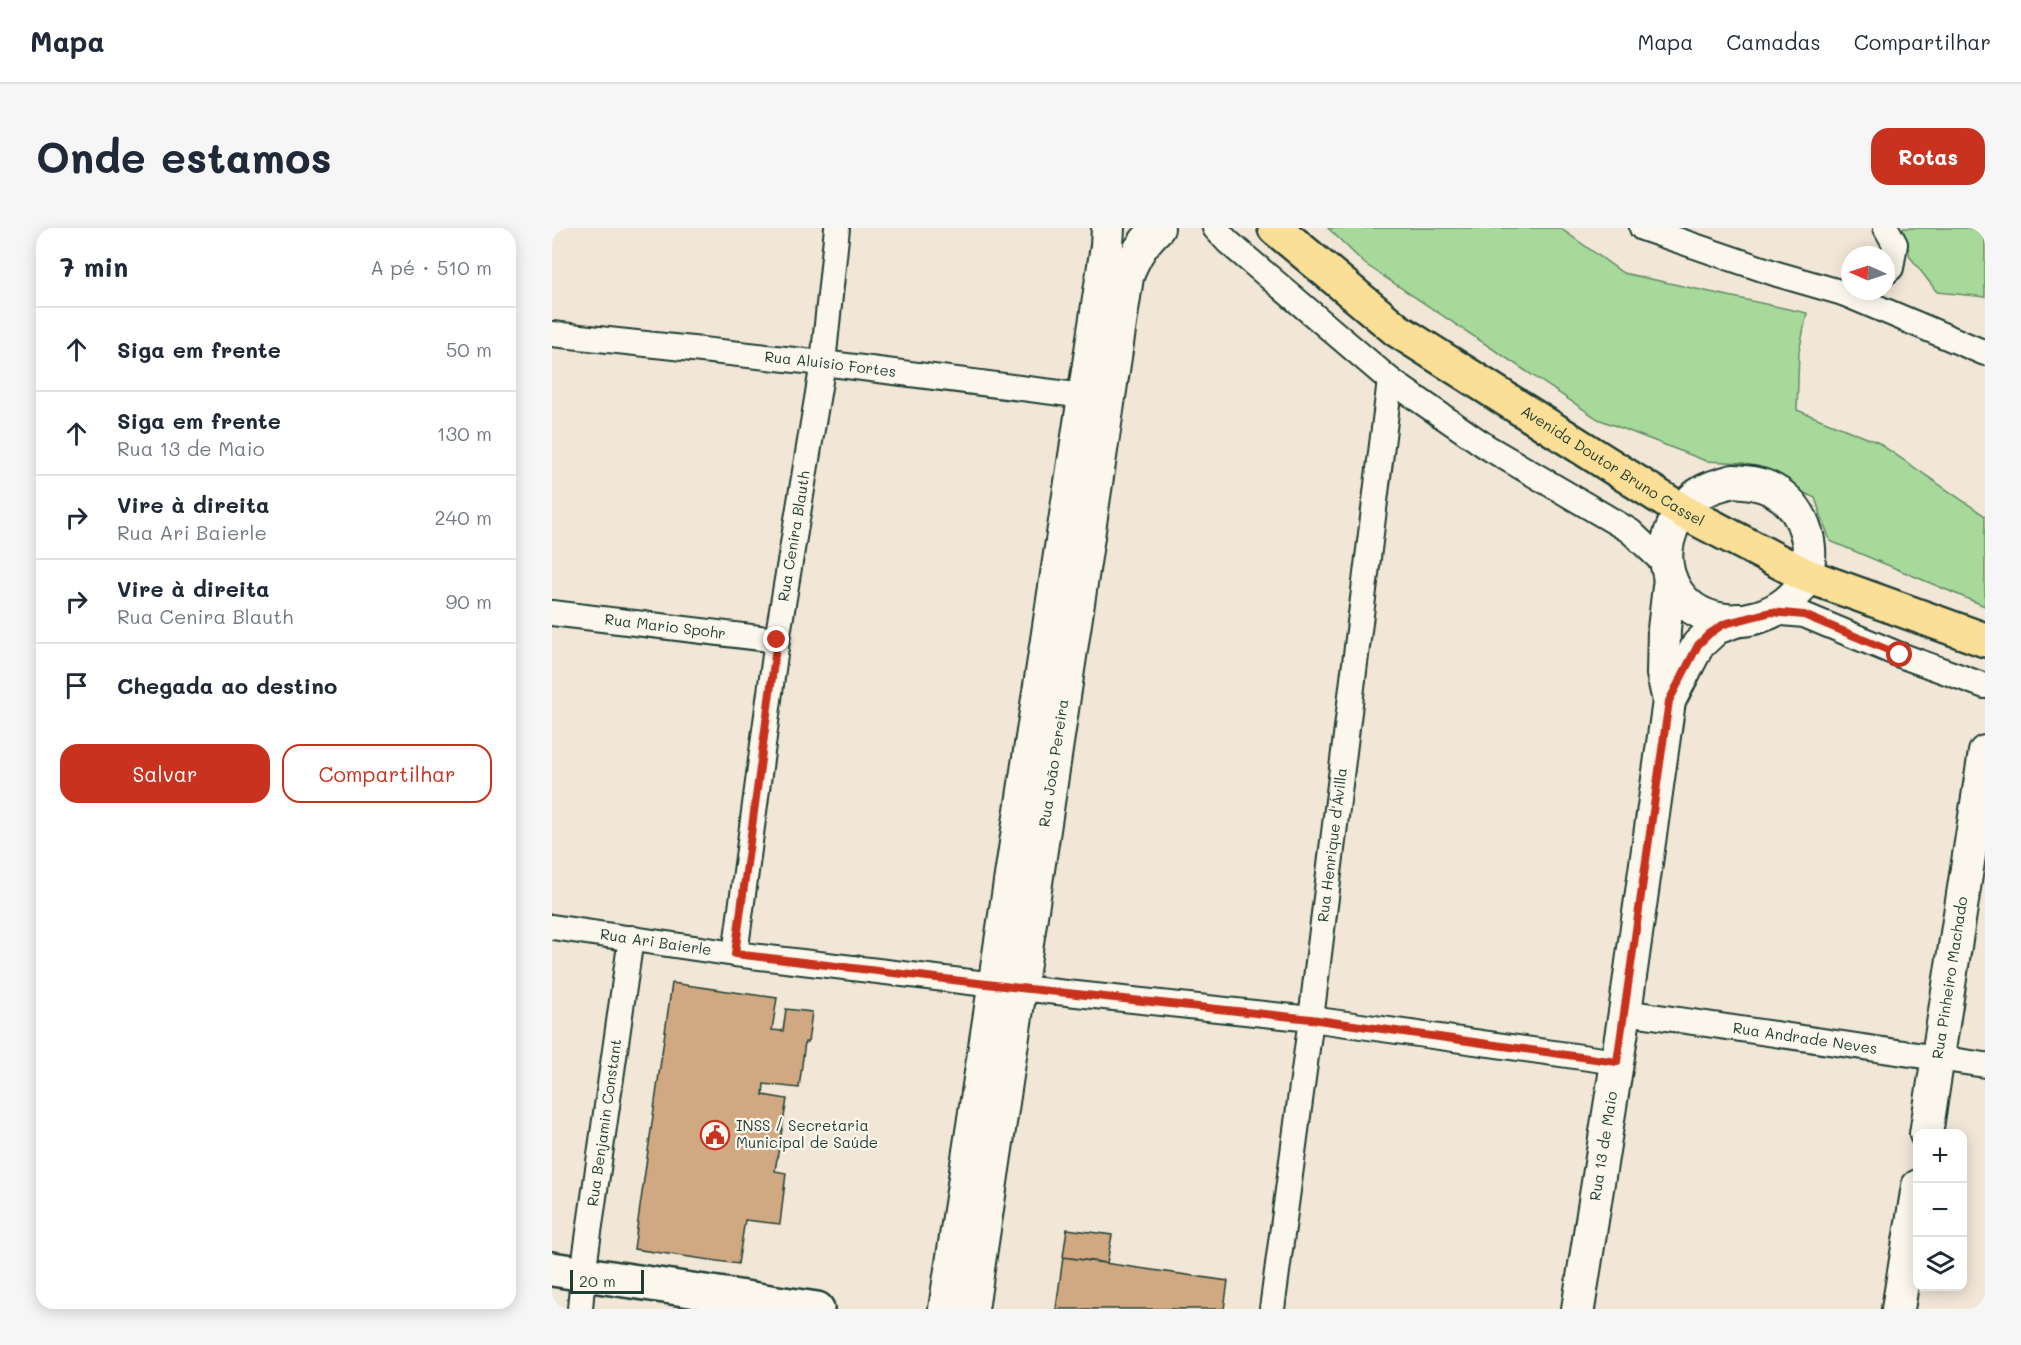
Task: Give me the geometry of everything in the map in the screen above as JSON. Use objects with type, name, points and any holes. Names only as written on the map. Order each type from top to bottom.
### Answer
[{"type":"main road","name":"Avenida Doutor Bruno Cassel","points":[[1275,228],[1397,330],[1682,511],[1806,575],[1985,640]]},
{"type":"main road","points":[[1305,228],[1397,330]]},
{"type":"main road","points":[[570,1288],[664,1309]]},
{"type":"main road","points":[[570,1288],[817,1309]]},
{"type":"street","name":"Rua Cenira Blauth","points":[[735,954],[777,640],[823,363],[837,228]]},
{"type":"street","name":"Rua João Pereira","points":[[945,1309],[1007,986],[1096,398],[1108,228]]},
{"type":"street","name":"Rua João Pereira","points":[[1096,398],[1131,261],[1147,238],[1158,228]]},
{"type":"street","points":[[1215,228],[1228,242],[1390,380],[1487,447],[1630,531],[1669,572],[1663,674],[1669,701]]},
{"type":"street","points":[[1642,228],[1777,274],[1841,291]]},
{"type":"street","points":[[1886,228],[1895,246]]},
{"type":"street","points":[[1864,300],[1985,353]]},
{"type":"street","name":"Rua Aluisio Fortes","points":[[552,334],[823,363],[1096,398]]},
{"type":"street","name":"Rua Henrique d'Ávilla","points":[[1272,1309],[1311,1019],[1390,380]]},
{"type":"street","points":[[1771,612],[1802,587],[1806,575],[1809,555],[1808,535],[1800,516],[1788,501],[1772,489],[1753,482],[1733,481],[1713,486],[1696,496],[1682,511],[1668,536],[1666,551],[1669,572],[1675,589],[1691,608],[1713,618],[1738,620],[1771,612],[1804,615],[1900,655],[1985,686]]},
{"type":"street","points":[[1837,628],[1853,592]]},
{"type":"street","name":"Rua Mario Spohr","points":[[552,614],[777,640]]},
{"type":"street","name":"Rua 13 de Maio","points":[[1578,1309],[1625,1012],[1669,701],[1698,645],[1716,628],[1738,620]]},
{"type":"street","name":"Rua Pinheiro Machado","points":[[1927,1129],[1985,752]]},
{"type":"street","name":"Rua Ari Baierle","points":[[552,927],[735,954],[1311,1019],[1617,1062]]},
{"type":"street","name":"Rua Benjamin Constant","points":[[570,1288],[631,938]]},
{"type":"street","name":"Rua João Pereira","points":[[972,1309],[1007,986]]},
{"type":"street","name":"Rua Andrade Neves","points":[[1625,1012],[1985,1065]]},
{"type":"street","points":[[1898,1309],[1913,1212]]},
{"type":"green space","points":[[1328,228],[1560,228],[1623,273],[1807,313],[1799,352],[1797,410],[1877,442],[1985,516],[1985,606],[1830,541],[1815,498],[1743,463],[1706,461],[1598,419],[1365,264]]},
{"type":"green space","points":[[1903,228],[1985,228],[1985,297],[1937,292],[1910,257]]},
{"type":"building","name":"INSS / Secretaria Municipal de Saúde","points":[[672,983],[777,998],[772,1030],[783,1031],[786,1009],[812,1012],[808,1042],[805,1042],[799,1088],[764,1084],[763,1095],[787,1099],[775,1171],[786,1173],[780,1224],[745,1220],[738,1264],[634,1249]]},
{"type":"building","points":[[1067,1229],[1112,1235],[1107,1263],[1063,1257]]},
{"type":"building","points":[[1063,1257],[1228,1281],[1224,1309],[1056,1309]]},
{"type":"place","name":"INSS / Secretaria Municipal de Saúde","points":[[715,1135]]},
{"type":"route","points":[[777,640],[735,954],[1020,988],[1311,1019],[1617,1062],[1669,701],[1698,645],[1716,628],[1724,624],[1771,612],[1804,615],[1900,655]]}]
